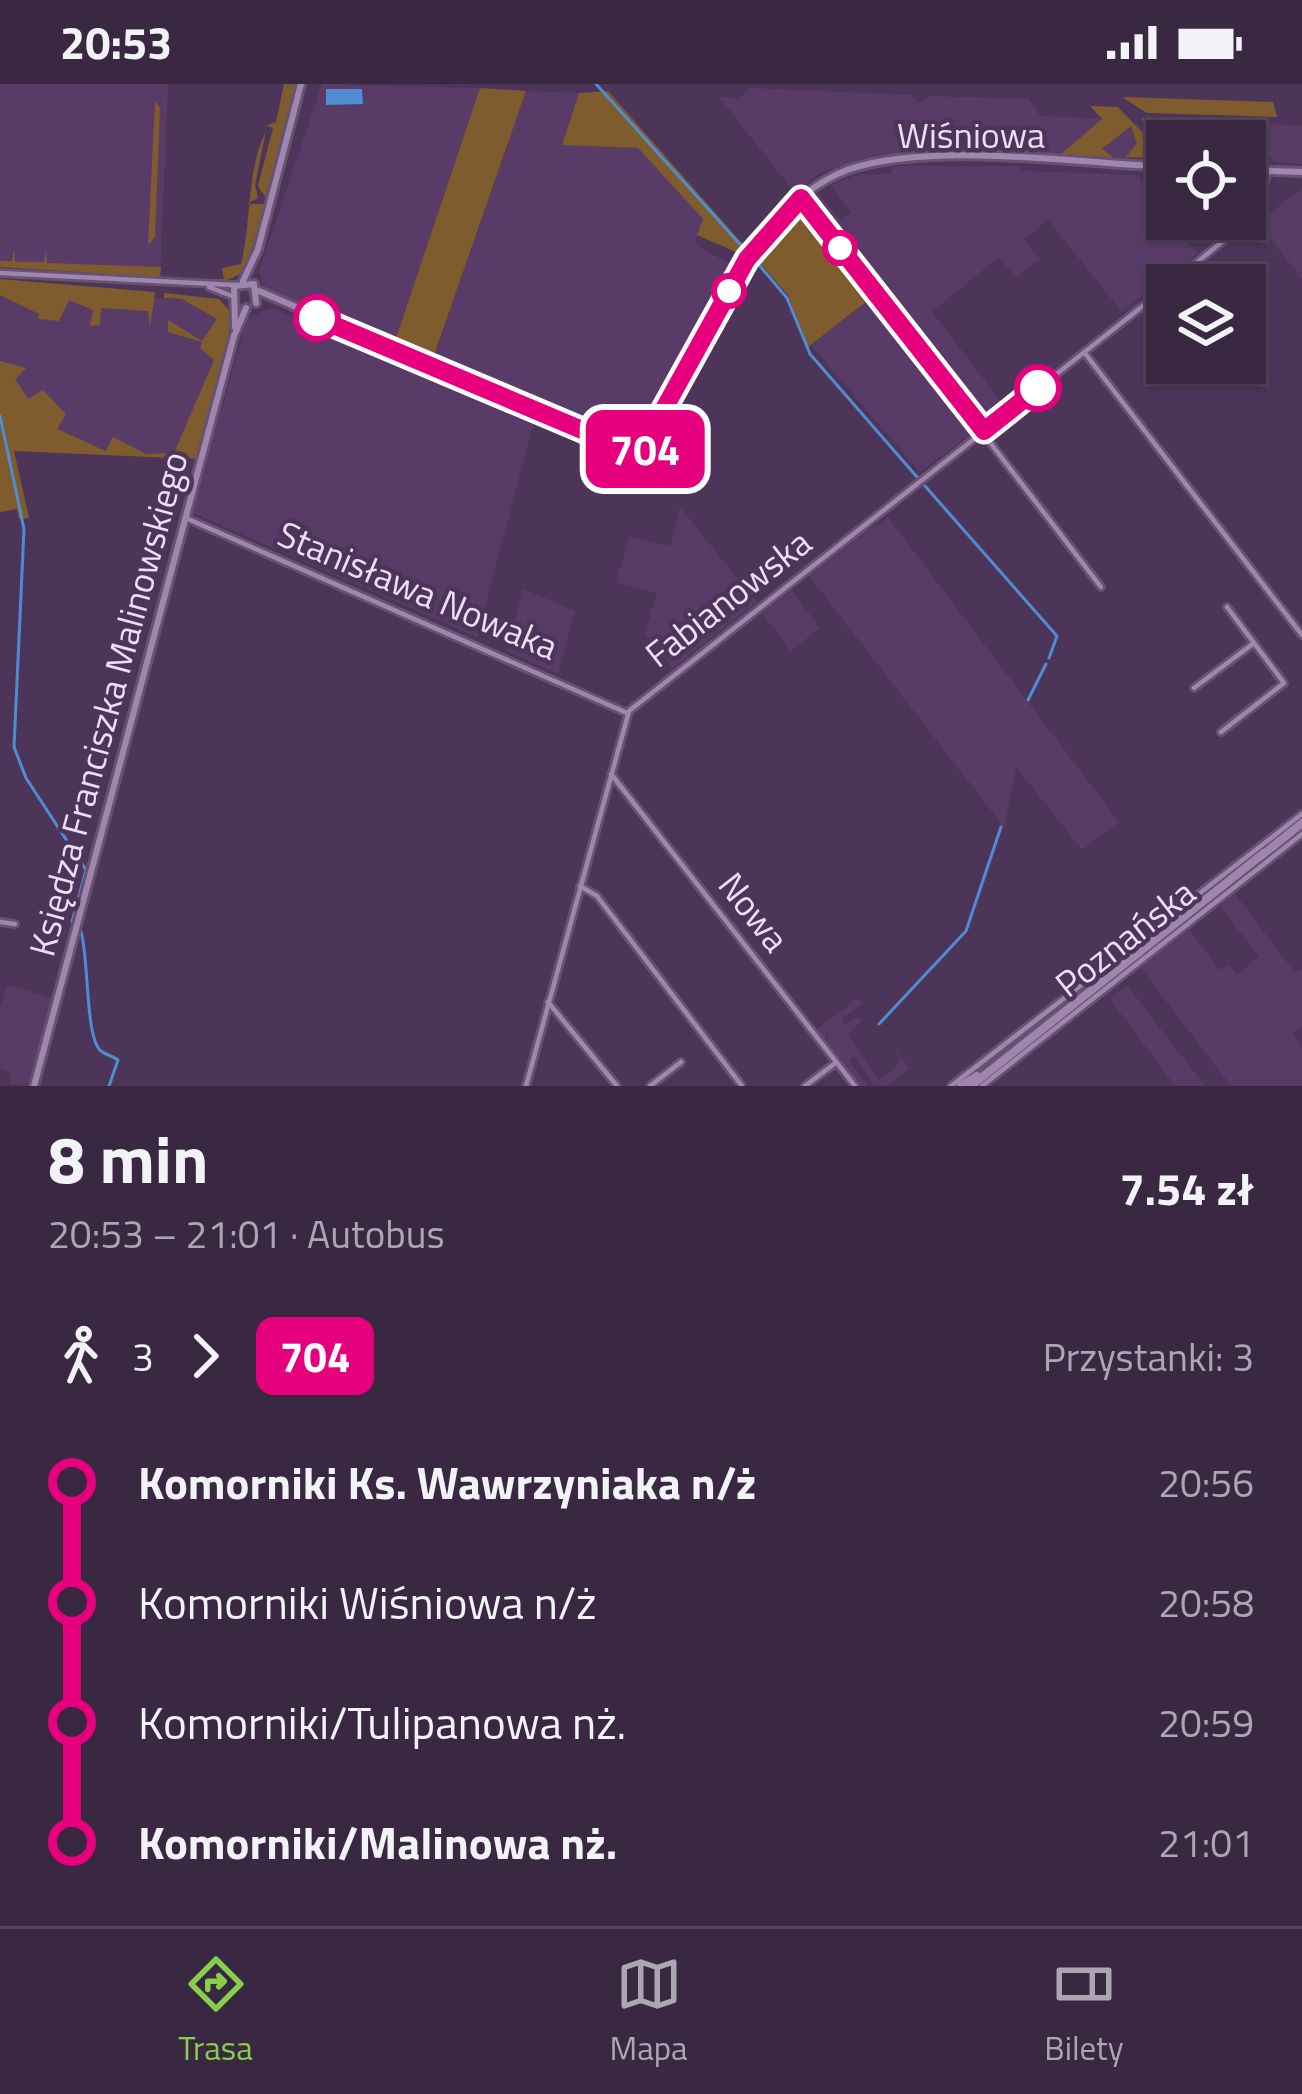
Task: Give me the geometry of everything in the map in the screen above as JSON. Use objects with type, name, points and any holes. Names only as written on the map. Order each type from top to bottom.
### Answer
[{"type":"main road","name":"Poznańska","points":[[971,1086],[1229,875],[1302,823]]},
{"type":"main road","name":"Poznańska","points":[[962,1086],[984,1073]]},
{"type":"street","points":[[256,303],[258,249],[302,84]]},
{"type":"street","name":"Wiśniowa","points":[[285,304],[639,454],[747,259],[801,198],[848,170],[906,158],[1146,165]]},
{"type":"street","points":[[1268,171],[1302,172]]},
{"type":"street","name":"Fabianowska","points":[[1195,264],[1256,215],[1268,171]]},
{"type":"street","points":[[801,198],[1101,587]]},
{"type":"street","points":[[234,300],[258,249]]},
{"type":"street","points":[[0,273],[209,287],[240,282],[285,304]]},
{"type":"street","points":[[209,287],[247,308],[256,303],[285,304]]},
{"type":"street","name":"Księdza Franciszka Malinowskiego","points":[[234,300],[234,336]]},
{"type":"street","name":"Fabianowska","points":[[526,1086],[627,713],[1146,303]]},
{"type":"street","name":"Księdza Franciszka Malinowskiego","points":[[34,1086],[234,336],[247,308]]},
{"type":"street","points":[[1084,352],[1302,635]]},
{"type":"street","name":"Stanisława Nowaka","points":[[186,518],[627,713]]},
{"type":"street","points":[[1221,732],[1284,682],[1227,607]]},
{"type":"street","points":[[1194,688],[1255,643]]},
{"type":"street","name":"Nowa","points":[[609,773],[855,1086]]},
{"type":"street","name":"Poznańska","points":[[1229,875],[1302,814]]},
{"type":"street","name":"Poznańska","points":[[982,1086],[1302,834]]},
{"type":"street","points":[[951,1086],[1229,875]]},
{"type":"street","points":[[579,886],[596,896],[742,1086]]},
{"type":"street","points":[[0,922],[15,923]]},
{"type":"street","points":[[548,1002],[617,1086]]},
{"type":"street","points":[[650,1086],[681,1062]]},
{"type":"street","points":[[805,1086],[836,1062]]},
{"type":"shaded area","points":[[0,84],[168,84],[160,277],[0,267]]},
{"type":"shaded area","points":[[284,84],[298,84],[265,197],[258,186],[273,128],[266,126],[276,122]]},
{"type":"shaded area","points":[[322,84],[480,88],[394,344],[265,290],[259,272]]},
{"type":"shaded area","points":[[480,88],[526,91],[432,361],[394,344]]},
{"type":"shaded area","points":[[751,88],[911,95],[918,104],[929,96],[1029,99],[1040,116],[1102,119],[1060,155],[956,151],[949,143],[927,151],[924,145],[909,145],[906,152],[871,156],[822,172],[795,193],[719,97],[738,98]]},
{"type":"shaded area","points":[[526,91],[579,93],[562,145],[638,148],[703,219],[695,244],[737,268],[633,463],[534,421],[477,637],[193,513],[247,318],[272,308],[428,373]]},
{"type":"shaded area","points":[[608,91],[747,249],[743,255],[697,235],[703,219],[638,148],[562,145],[579,93]]},
{"type":"shaded area","points":[[1122,97],[1273,102],[1277,117],[1147,113]]},
{"type":"shaded area","points":[[155,101],[160,108],[155,237],[148,245]]},
{"type":"shaded area","points":[[1090,106],[1118,107],[1146,137],[1146,158],[1126,157],[1137,143],[1131,126],[1102,149],[1113,157],[1060,155],[1102,119]]},
{"type":"shaded area","points":[[1136,122],[1146,135],[1146,143],[1127,158],[1093,156]]},
{"type":"shaded area","points":[[1266,124],[1302,126],[1302,164],[1274,162],[1266,152]]},
{"type":"shaded area","points":[[266,131],[255,185],[258,198],[250,202],[255,162]]},
{"type":"shaded area","points":[[895,166],[1019,166],[1023,171],[1138,175],[1146,187],[1146,240],[1186,240],[1198,253],[1184,264],[1146,264],[1146,293],[1122,312],[1048,220],[1024,239],[1040,259],[1016,278],[999,257],[932,312],[1005,407],[994,415],[978,415],[814,207],[818,193],[841,221],[851,212],[831,185],[859,174],[890,174]]},
{"type":"shaded area","points":[[1302,189],[1302,279],[1266,232],[1266,216]]},
{"type":"shaded area","points":[[249,204],[266,204],[246,267],[225,280],[184,279],[224,279],[222,268],[241,264]]},
{"type":"shaded area","points":[[801,208],[872,297],[808,347],[788,295],[757,260]]},
{"type":"shaded area","points":[[14,249],[15,262],[44,262],[46,250],[47,263],[161,267],[160,277],[0,267],[0,261],[12,261]]},
{"type":"shaded area","points":[[0,279],[155,292],[150,327],[148,311],[101,308],[100,325],[90,326],[93,310],[69,300],[59,321],[38,319],[39,314],[0,295]]},
{"type":"shaded area","points":[[0,286],[211,302],[227,322],[191,459],[20,451],[0,399]]},
{"type":"shaded area","points":[[164,293],[219,299],[233,315],[198,459],[14,451],[29,518],[19,519],[17,509],[0,512],[0,361],[26,368],[15,379],[28,399],[43,390],[66,414],[57,429],[106,451],[113,437],[146,454],[174,453],[214,360],[200,348],[202,342],[168,332],[168,320],[202,341],[217,319],[182,299],[164,298]]},
{"type":"shaded area","points":[[872,297],[976,430],[920,472],[811,345]]},
{"type":"shaded area","points":[[680,508],[757,602],[673,668],[645,633],[657,593],[616,583],[629,537],[670,546]]},
{"type":"shaded area","points":[[886,515],[1119,822],[1082,850],[1016,767],[1004,827],[809,576],[873,526],[885,523]]},
{"type":"shaded area","points":[[523,589],[575,611],[558,674],[506,651]]},
{"type":"shaded area","points":[[792,591],[820,628],[791,651],[762,613]]},
{"type":"shaded area","points":[[1235,894],[1295,973],[1302,969],[1302,1027],[1292,1034],[1302,1048],[1302,1086],[1231,1086],[1141,968],[1189,930],[1220,970],[1229,964],[1237,974],[1259,957],[1220,906]]},
{"type":"shaded area","points":[[7,985],[53,998],[27,1086],[9,1084],[12,1073],[0,1069],[0,1008]]},
{"type":"shaded area","points":[[1127,986],[1205,1086],[1175,1086],[1110,999]]},
{"type":"shaded area","points":[[858,998],[861,1004],[843,1018],[843,1025],[859,1017],[862,1021],[847,1034],[869,1067],[879,1080],[888,1074],[901,1061],[894,1046],[909,1069],[886,1086],[874,1086],[855,1056],[849,1061],[868,1086],[861,1086],[827,1042],[828,1033],[837,1032],[828,1031],[825,1040],[817,1029]]},
{"type":"water","points":[[326,89],[362,89],[363,104],[326,105]]},
{"type":"waterway","points":[[596,84],[746,251]]},
{"type":"waterway","points":[[754,259],[787,298],[810,354],[917,477]]},
{"type":"waterway","points":[[0,416],[24,529],[14,747],[26,778],[86,870],[72,922]]},
{"type":"waterway","points":[[925,486],[1057,636],[1049,658]]},
{"type":"waterway","points":[[1028,700],[1046,664]]},
{"type":"waterway","points":[[879,1024],[966,931],[1001,827]]},
{"type":"waterway","points":[[81,932],[92,1031],[101,1051],[118,1060],[109,1086]]},
{"type":"bus line","name":"704","points":[[317,318],[639,454],[747,259],[801,198],[984,431],[1038,388]]}]
